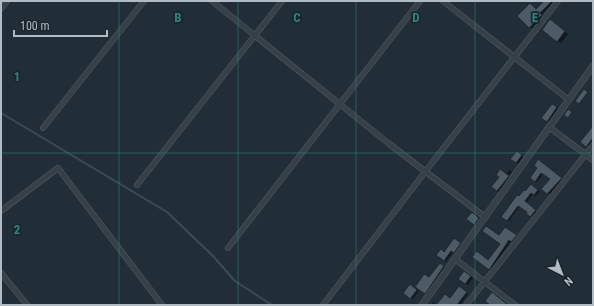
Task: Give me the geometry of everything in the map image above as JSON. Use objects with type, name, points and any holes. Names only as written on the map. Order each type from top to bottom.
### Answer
[{"type":"street","points":[[1,9],[7,1]]},
{"type":"street","points":[[43,128],[144,1]]},
{"type":"street","points":[[212,1],[339,104],[485,217]]},
{"type":"street","points":[[137,185],[282,1]]},
{"type":"street","points":[[228,248],[420,1]]},
{"type":"street","points":[[443,1],[569,100]]},
{"type":"street","points":[[323,305],[558,1]]},
{"type":"street","points":[[422,305],[593,66]]},
{"type":"street","points":[[549,126],[593,160]]},
{"type":"street","points":[[466,305],[593,145]]},
{"type":"street","points":[[1,211],[58,168],[162,305]]},
{"type":"street","points":[[454,259],[515,305]]},
{"type":"street","points":[[1,273],[26,305]]},
{"type":"building","points":[[544,1],[552,1],[540,13],[542,15],[529,28],[517,16],[530,3],[536,9]]},
{"type":"building","points":[[550,19],[565,31],[557,42],[542,30]]},
{"type":"building","points":[[584,89],[588,92],[579,104],[575,101]]},
{"type":"building","points":[[552,104],[557,107],[547,122],[541,118]]},
{"type":"building","points":[[568,109],[572,112],[568,118],[564,115]]},
{"type":"building","points":[[593,126],[593,138],[586,147],[580,142]]},
{"type":"building","points":[[517,151],[522,155],[516,163],[510,159]]},
{"type":"building","points":[[538,159],[562,178],[547,194],[541,189],[550,179],[541,173],[535,182],[530,178],[537,168],[534,166]]},
{"type":"building","points":[[500,169],[509,176],[497,191],[491,187],[499,177],[496,175]]},
{"type":"building","points":[[531,184],[538,190],[534,195],[531,193],[525,201],[536,210],[530,217],[526,213],[527,212],[518,206],[507,221],[501,217],[517,195],[519,196]]},
{"type":"building","points":[[472,212],[479,218],[474,225],[466,219]]},
{"type":"building","points":[[486,226],[499,235],[505,227],[517,235],[511,242],[509,240],[489,270],[472,257],[477,251],[488,260],[500,244],[482,231]]},
{"type":"building","points":[[454,238],[461,243],[454,253],[451,251],[444,261],[436,255],[441,249],[444,252]]},
{"type":"building","points":[[440,263],[444,266],[425,294],[415,287],[424,274],[429,277]]},
{"type":"building","points":[[464,271],[471,276],[465,284],[458,279]]},
{"type":"building","points":[[410,284],[417,290],[410,299],[403,293]]},
{"type":"building","points":[[459,286],[467,292],[457,305],[436,305],[445,294],[450,298]]},
{"type":"building","points":[[492,292],[508,305],[490,305],[485,301]]},
{"type":"waterway","points":[[1,113],[167,212],[213,256],[235,281],[272,305]]}]
